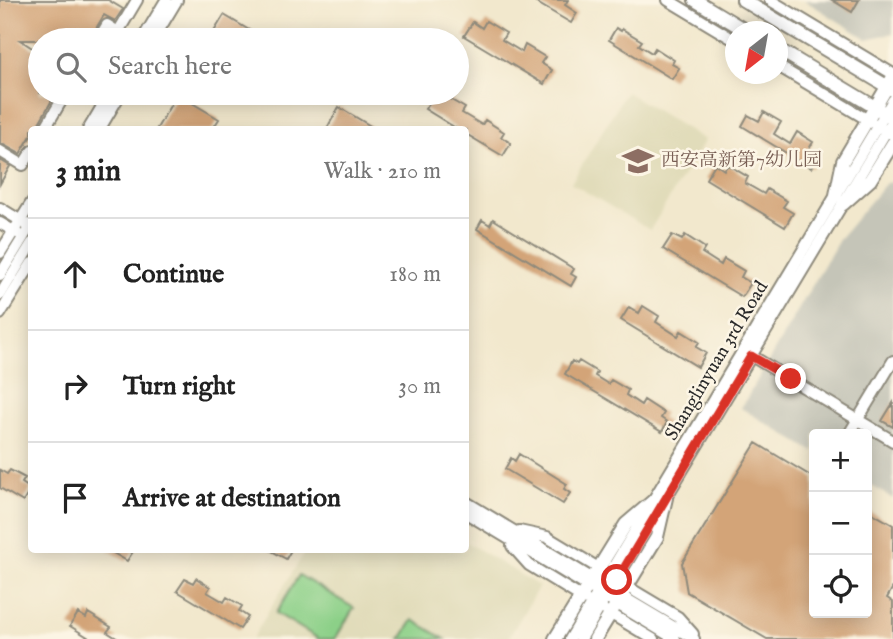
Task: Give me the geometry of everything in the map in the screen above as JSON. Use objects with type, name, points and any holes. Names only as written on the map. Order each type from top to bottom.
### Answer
[{"type":"main road","points":[[695,0],[730,21]]},
{"type":"main road","points":[[743,0],[892,82],[884,131],[870,180],[839,199]]},
{"type":"main road","points":[[788,55],[887,115]]},
{"type":"main road","points":[[839,199],[843,161],[884,131]]},
{"type":"main road","points":[[555,639],[657,537],[666,498]]},
{"type":"main road","points":[[595,639],[604,591],[626,524],[653,501]]},
{"type":"street","points":[[120,28],[137,0]]},
{"type":"street","points":[[149,28],[166,0]]},
{"type":"street","points":[[160,28],[177,0]]},
{"type":"street","points":[[668,0],[725,34]]},
{"type":"street","points":[[770,0],[892,82]]},
{"type":"street","points":[[788,72],[884,131],[893,100]]},
{"type":"street","points":[[46,126],[59,105]]},
{"type":"street","points":[[90,126],[103,105]]},
{"type":"street","points":[[101,126],[114,105]]},
{"type":"street","points":[[0,151],[23,165],[28,157]]},
{"type":"street","name":"Shanglinyuan 3rd Road","points":[[653,501],[747,353],[839,199]]},
{"type":"street","points":[[0,208],[28,224],[0,295]]},
{"type":"street","points":[[0,223],[18,249]]},
{"type":"street","points":[[0,275],[18,249]]},
{"type":"street","points":[[0,314],[18,249]]},
{"type":"street","points":[[747,353],[893,441]]},
{"type":"street","name":"Shanglinyuan 3rd Road","points":[[666,498],[747,353]]},
{"type":"street","points":[[852,429],[893,360]]},
{"type":"street","points":[[469,504],[507,533],[547,537],[653,639]]},
{"type":"street","points":[[469,514],[507,533],[604,591],[676,639]]},
{"type":"street","points":[[570,639],[604,591]]},
{"type":"street","points":[[582,639],[604,591]]},
{"type":"street","points":[[604,591],[695,639]]},
{"type":"shaded area","points":[[804,0],[893,0],[893,33],[867,39]]},
{"type":"shaded area","name":"西安高新第7幼儿园","points":[[626,92],[705,140],[650,230],[571,183]]},
{"type":"shaded area","points":[[893,182],[893,499],[872,486],[872,429],[809,429],[809,449],[741,408],[840,238],[886,183]]},
{"type":"shaded area","points":[[469,544],[539,586],[508,639],[252,639],[304,553],[469,553]]},
{"type":"green space","points":[[299,575],[354,608],[335,639],[319,639],[276,613]]},
{"type":"green space","points":[[413,620],[445,639],[401,639]]},
{"type":"building","points":[[0,0],[108,0],[123,9],[115,21],[104,15],[96,28],[28,28],[28,40],[20,40],[28,45],[28,105],[49,105],[37,126],[28,126],[28,141],[20,154],[0,143]]},
{"type":"building","points":[[532,0],[568,0],[565,5],[577,13],[571,23]]},
{"type":"building","points":[[832,0],[859,0],[852,12]]},
{"type":"building","points":[[224,15],[246,28],[216,28]]},
{"type":"building","points":[[486,21],[506,33],[502,40],[522,52],[525,45],[545,57],[541,63],[552,70],[544,84],[469,39],[469,28],[473,22],[482,28]]},
{"type":"building","points":[[616,28],[642,41],[639,45],[652,53],[655,48],[674,60],[672,64],[679,68],[672,79],[609,40]]},
{"type":"building","points":[[171,105],[195,105],[219,119],[215,126],[158,126]]},
{"type":"building","points":[[428,105],[460,105],[465,108],[462,113],[482,125],[485,120],[504,132],[501,137],[511,143],[503,156],[469,136],[469,126],[453,126],[425,109]]},
{"type":"building","points":[[339,107],[370,126],[328,126]]},
{"type":"building","points":[[764,112],[781,122],[774,134],[790,144],[797,132],[813,142],[809,149],[819,155],[811,168],[742,126],[748,115],[759,121]]},
{"type":"building","points":[[0,160],[10,166],[0,184]]},
{"type":"building","points":[[715,164],[724,170],[728,165],[748,177],[745,183],[764,194],[767,189],[787,201],[783,207],[793,213],[785,227],[706,179]]},
{"type":"building","points":[[493,219],[574,269],[571,274],[576,277],[571,286],[477,229],[482,220],[490,225]]},
{"type":"building","points":[[672,235],[682,240],[685,235],[705,248],[702,253],[721,265],[724,259],[744,271],[741,277],[751,283],[742,297],[663,249]]},
{"type":"building","points":[[643,306],[659,316],[656,322],[678,336],[681,331],[699,342],[696,347],[706,353],[698,367],[621,320],[629,307],[639,313]]},
{"type":"building","points":[[572,361],[577,364],[579,361],[597,372],[595,376],[608,384],[611,380],[628,390],[626,395],[641,405],[644,400],[664,413],[661,418],[667,422],[662,432],[565,374]]},
{"type":"building","points":[[893,403],[893,427],[882,421]]},
{"type":"building","points":[[756,443],[809,475],[809,618],[872,618],[872,513],[893,525],[893,587],[887,598],[893,602],[893,639],[767,639],[687,592],[682,563]]},
{"type":"building","points":[[519,454],[567,484],[564,489],[570,493],[563,504],[505,469],[511,458],[515,461]]},
{"type":"building","points":[[0,470],[7,474],[10,470],[25,478],[22,483],[28,487],[28,494],[23,502],[0,488]]},
{"type":"building","points":[[113,553],[132,553],[127,561]]},
{"type":"building","points":[[275,553],[289,553],[286,559]]},
{"type":"building","points":[[196,578],[210,587],[207,592],[224,602],[227,597],[242,606],[239,611],[248,617],[240,629],[177,591],[185,579],[193,583]]},
{"type":"building","points":[[78,613],[86,618],[88,613],[111,627],[107,632],[118,639],[91,639],[70,626]]},
{"type":"place","name":"西安高新第7幼儿园","points":[[638,161]]},
{"type":"route","points":[[617,580],[751,356],[791,379]]}]
